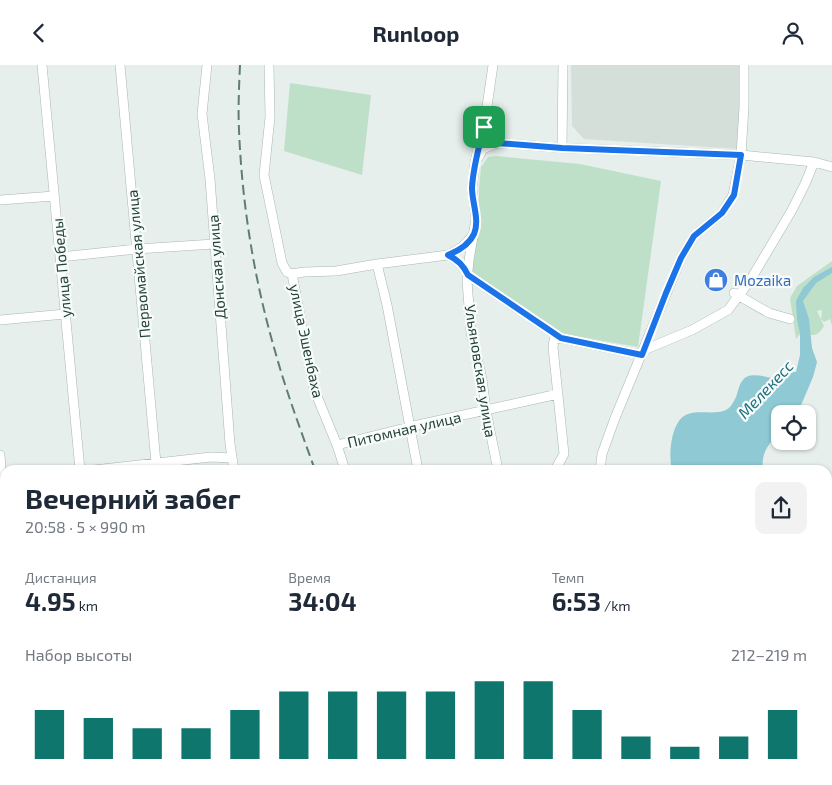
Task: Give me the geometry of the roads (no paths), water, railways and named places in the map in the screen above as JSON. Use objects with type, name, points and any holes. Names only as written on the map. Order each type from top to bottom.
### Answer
[{"type":"street","name":"улица Победы","points":[[42,65],[80,465]]},
{"type":"street","name":"Первомайская улица","points":[[120,65],[156,463]]},
{"type":"street","name":"Донская улица","points":[[207,65],[202,114],[210,179],[233,465]]},
{"type":"street","name":"улица Эшенбаха","points":[[269,65],[270,117],[264,175],[282,263],[287,272],[292,274],[314,389],[343,465]]},
{"type":"street","name":"Ульяновская улица","points":[[493,65],[484,127],[475,162],[472,189],[476,219],[468,275],[471,333],[482,379],[486,411],[497,465]]},
{"type":"street","points":[[562,148],[563,65]]},
{"type":"street","points":[[601,465],[602,453],[615,418],[681,258],[694,236],[722,213],[734,195],[741,155],[744,65]]},
{"type":"street","points":[[484,127],[489,136],[497,143]]},
{"type":"street","points":[[475,162],[483,149],[497,143],[562,148],[741,155],[814,162],[832,167]]},
{"type":"street","points":[[448,255],[457,259],[468,275],[561,338],[643,352],[692,330],[728,309],[736,294],[751,279],[792,210],[814,162]]},
{"type":"street","points":[[0,200],[54,196]]},
{"type":"street","points":[[292,274],[336,271],[448,255],[457,252],[466,245],[474,234]]},
{"type":"street","points":[[60,257],[136,249],[214,244]]},
{"type":"street","points":[[377,264],[387,305],[417,465]]},
{"type":"street","points":[[736,294],[769,313],[790,319]]},
{"type":"street","points":[[0,320],[65,314]]},
{"type":"street","points":[[558,465],[564,454],[553,347],[554,340],[561,338]]},
{"type":"street","name":"Питомная улица","points":[[337,445],[558,394]]},
{"type":"street","points":[[138,465],[211,457],[232,458]]},
{"type":"water","name":"Мелекесс","points":[[832,267],[832,273],[816,283],[803,301],[809,319],[812,348],[817,362],[813,377],[801,405],[771,405],[771,442],[764,453],[763,465],[671,465],[670,456],[674,430],[682,417],[693,413],[717,412],[727,409],[731,406],[741,382],[746,377],[756,375],[783,381],[790,372],[796,372],[800,355],[800,334],[796,301],[803,288],[814,277]]},
{"type":"railway","points":[[240,65],[239,114],[243,186],[255,269],[279,366],[313,465]]},
{"type":"place","name":"Mozaika","points":[[716,280]]}]
